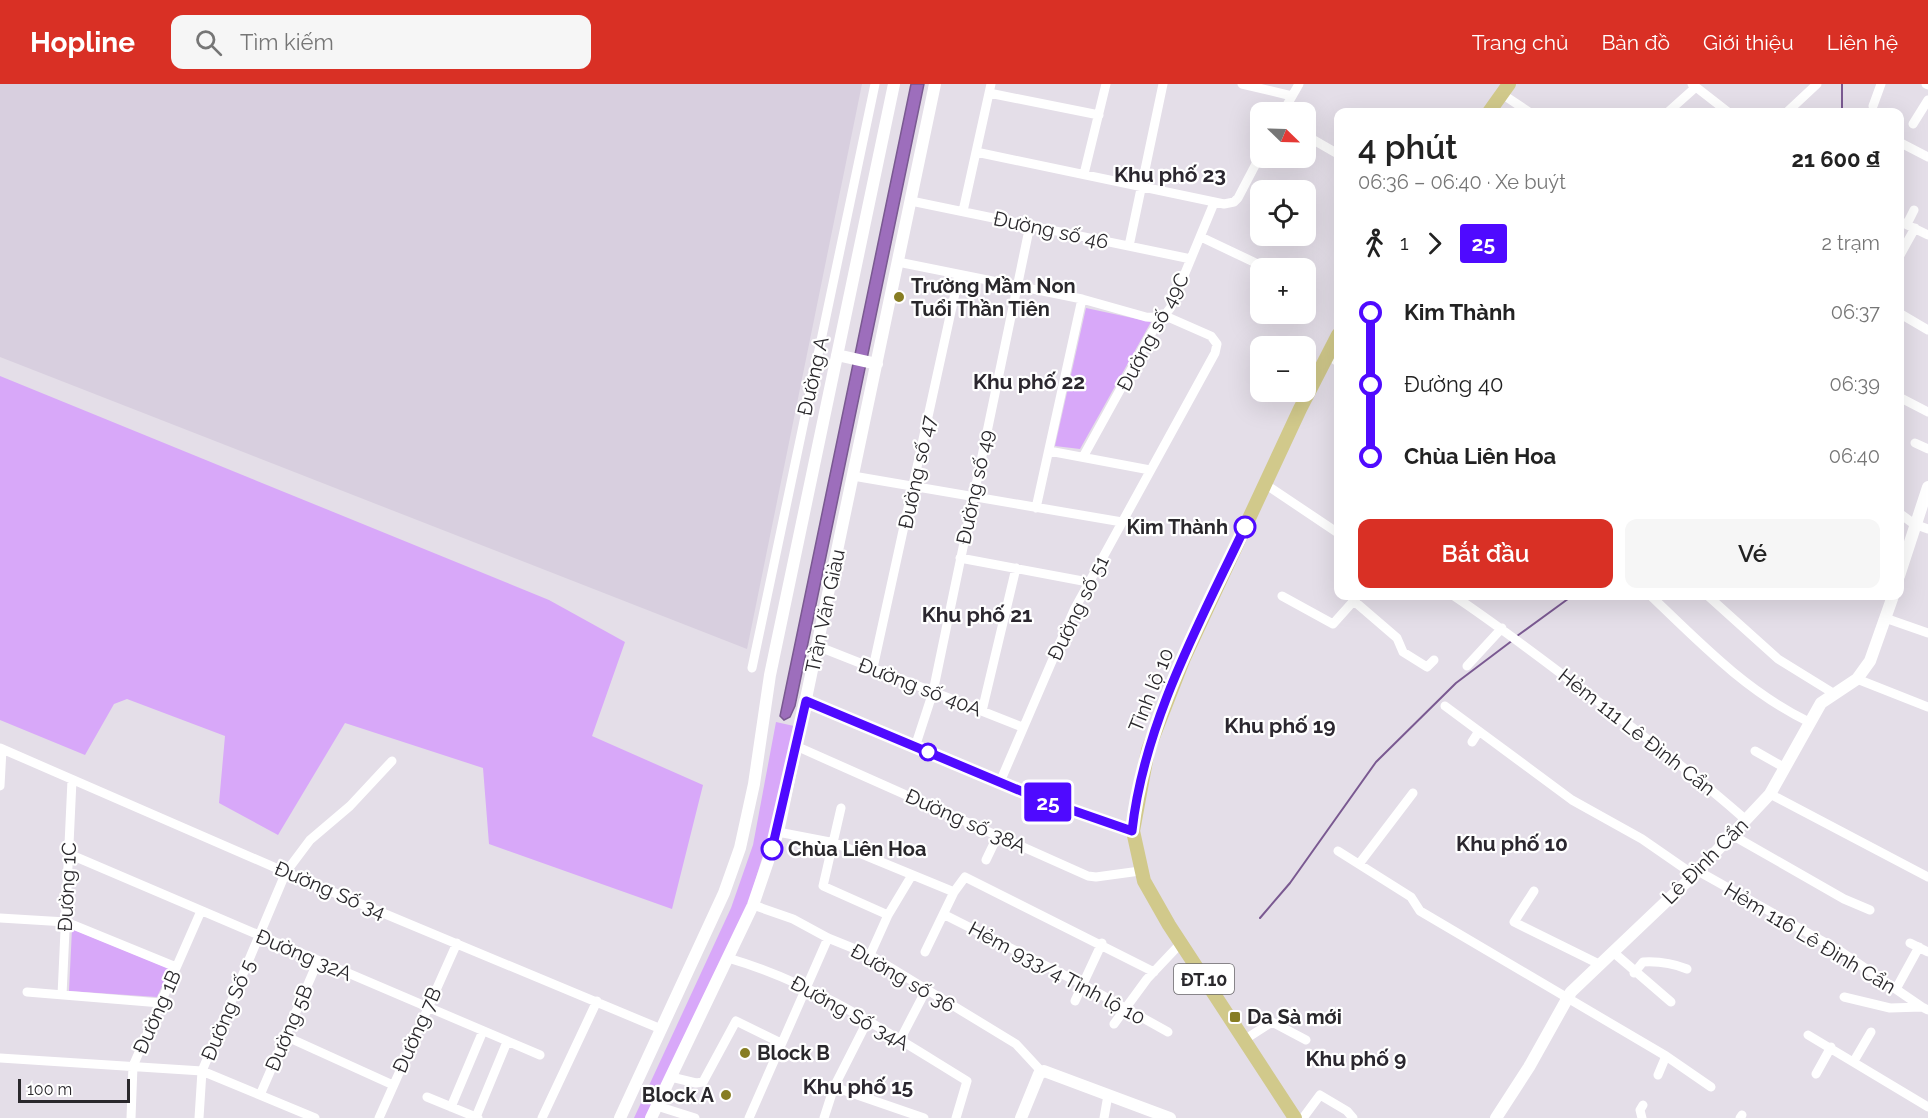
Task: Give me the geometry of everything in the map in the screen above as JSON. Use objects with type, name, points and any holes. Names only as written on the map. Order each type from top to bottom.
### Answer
[{"type":"main road","name":"Trần Văn Giàu","points":[[620,1118],[724,893],[740,848],[754,784],[770,675],[841,356],[894,84]]},
{"type":"main road","name":"Trần Văn Giàu","points":[[651,1118],[753,905],[777,832],[853,476],[874,363],[898,262],[935,84]]},
{"type":"main road","points":[[1492,108],[1506,89]]},
{"type":"main road","points":[[841,356],[874,363]]},
{"type":"main road","name":"Tỉnh lộ 10","points":[[1295,1118],[1181,943],[1140,871],[1132,831],[1144,766],[1184,658],[1265,484],[1332,358]]},
{"type":"main road","points":[[1904,559],[1928,487]]},
{"type":"main road","name":"Lê Đình Cẩn","points":[[1496,1118],[1529,1067],[1568,996],[1696,873],[1770,794],[1821,703],[1857,679],[1870,661],[1892,600]]},
{"type":"main road","points":[[1021,1118],[1041,1071],[1170,1118]]},
{"type":"street","name":"Đường A","points":[[752,668],[875,84]]},
{"type":"street","points":[[1084,174],[1106,84]]},
{"type":"street","points":[[1130,246],[1163,84]]},
{"type":"street","points":[[1242,84],[1292,96]]},
{"type":"street","points":[[1289,102],[1299,84]]},
{"type":"street","points":[[1791,108],[1817,84]]},
{"type":"street","points":[[1874,106],[1881,84]]},
{"type":"street","points":[[1672,108],[1694,86],[1723,108]]},
{"type":"street","points":[[963,211],[990,88],[1098,115]]},
{"type":"street","points":[[1506,89],[1525,108]]},
{"type":"street","points":[[1913,123],[1928,100]]},
{"type":"street","points":[[1316,141],[1334,152]]},
{"type":"street","points":[[1904,145],[1928,157]]},
{"type":"street","points":[[976,152],[1214,203],[1234,202],[1253,168]]},
{"type":"street","name":"Đường số 46","points":[[911,201],[1191,259]]},
{"type":"street","name":"Đường số 49C","points":[[1083,457],[1152,332],[1165,316],[1214,203]]},
{"type":"street","points":[[1914,210],[1907,224],[1928,235]]},
{"type":"street","name":"Đường số 49","points":[[915,747],[933,692],[1030,225]]},
{"type":"street","points":[[1201,237],[1250,260]]},
{"type":"street","points":[[898,262],[1082,299],[1146,317],[1165,316]]},
{"type":"street","name":"Đường số 47","points":[[873,668],[959,275]]},
{"type":"street","points":[[1036,507],[1082,299]]},
{"type":"street","name":"Đường số 51","points":[[1000,782],[1022,727],[1088,582],[1215,354],[1217,344],[1211,336],[1165,316]]},
{"type":"street","points":[[1904,317],[1928,330]]},
{"type":"street","points":[[1904,400],[1928,412]]},
{"type":"street","points":[[1915,444],[1928,449]]},
{"type":"street","points":[[1049,451],[1150,470]]},
{"type":"street","points":[[853,476],[1122,522]]},
{"type":"street","points":[[1265,484],[1334,530]]},
{"type":"street","points":[[1904,517],[1914,524],[1928,529]]},
{"type":"street","points":[[960,558],[1088,582]]},
{"type":"street","points":[[982,711],[1016,568]]},
{"type":"street","points":[[1282,596],[1333,624],[1354,600]]},
{"type":"street","points":[[1358,600],[1397,638],[1400,649],[1413,660],[1427,667],[1434,660]]},
{"type":"street","name":"Hẻm 111 Lê Đình Cẩn","points":[[1460,600],[1526,645],[1695,775],[1746,820]]},
{"type":"street","points":[[1655,600],[1749,686],[1777,706],[1809,722]]},
{"type":"street","points":[[1712,600],[1778,659],[1833,693]]},
{"type":"street","points":[[1885,618],[1928,633]]},
{"type":"street","points":[[1467,666],[1505,631]]},
{"type":"street","name":"Đường số 40A","points":[[817,646],[1022,727]]},
{"type":"street","points":[[1857,679],[1928,707]]},
{"type":"street","points":[[806,701],[1000,782],[1132,831]]},
{"type":"street","name":"Hẻm 116 Lê Đình Cẩn","points":[[1445,706],[1572,800],[1642,839],[1696,873],[1840,951],[1925,1008]]},
{"type":"street","points":[[1472,742],[1479,731]]},
{"type":"street","name":"Đường số 38A","points":[[796,746],[1092,877],[1140,871]]},
{"type":"street","points":[[0,786],[1,749]]},
{"type":"street","name":"Đường Số 34","points":[[1,749],[286,872],[661,1029]]},
{"type":"street","points":[[1755,751],[1785,768]]},
{"type":"street","points":[[286,872],[310,840],[350,806],[392,761]]},
{"type":"street","name":"Đường 1C","points":[[62,995],[72,780]]},
{"type":"street","points":[[1359,864],[1413,793]]},
{"type":"street","points":[[1770,794],[1928,877]]},
{"type":"street","points":[[842,808],[823,886],[888,915]]},
{"type":"street","points":[[777,832],[835,843],[954,892]]},
{"type":"street","points":[[986,860],[998,835]]},
{"type":"street","points":[[1732,835],[1844,898],[1870,910]]},
{"type":"street","points":[[1338,851],[1411,897],[1420,911],[1568,996],[1666,1056],[1711,1087]]},
{"type":"street","name":"Đường 32A","points":[[69,854],[540,1055]]},
{"type":"street","name":"Đường Số 5","points":[[199,1118],[202,1071],[286,872]]},
{"type":"street","points":[[870,956],[888,915],[894,909],[912,875]]},
{"type":"street","points":[[925,952],[945,915],[954,892],[965,877],[1102,943],[1154,972]]},
{"type":"street","points":[[1534,891],[1514,922],[1599,964]]},
{"type":"street","name":"Đường số 36","points":[[753,905],[793,919],[828,938],[870,956],[1016,1044],[1041,1071]]},
{"type":"street","name":"Đường 1B","points":[[130,1118],[133,1066],[201,911]]},
{"type":"street","name":"Hẻm 933/4 Tỉnh lộ 10","points":[[945,915],[1082,984],[1124,1010],[1168,1032]]},
{"type":"street","points":[[0,918],[66,922],[176,967]]},
{"type":"street","points":[[749,1118],[828,938]]},
{"type":"street","name":"Đường 7B","points":[[379,1118],[457,943]]},
{"type":"street","points":[[1075,1001],[1102,943]]},
{"type":"street","points":[[1114,1024],[1154,972],[1181,943]]},
{"type":"street","points":[[1896,989],[1914,945],[1928,952]]},
{"type":"street","points":[[1634,973],[1653,951]]},
{"type":"street","points":[[1613,952],[1634,973],[1671,1002]]},
{"type":"street","name":"Đường Số 34A","points":[[728,958],[766,969],[806,986],[967,1081],[956,1118]]},
{"type":"street","name":"Đường 5B","points":[[260,1095],[318,961]]},
{"type":"street","points":[[1643,963],[1671,963],[1687,969]]},
{"type":"street","points":[[900,1040],[926,990]]},
{"type":"street","points":[[27,992],[161,1003]]},
{"type":"street","points":[[1844,997],[1890,1008],[1925,1008]]},
{"type":"street","points":[[542,1118],[597,1001]]},
{"type":"street","points":[[671,1077],[696,1083],[703,1082],[736,1021],[781,1043]]},
{"type":"street","points":[[824,1118],[834,1087],[867,1022]]},
{"type":"street","points":[[1244,1040],[1272,1022],[1306,1040]]},
{"type":"street","points":[[451,1107],[483,1031]]},
{"type":"street","points":[[1854,1061],[1871,1032]]},
{"type":"street","points":[[1808,1035],[1928,1107]]},
{"type":"street","points":[[285,1036],[393,1085]]},
{"type":"street","points":[[427,1097],[477,1118],[507,1042]]},
{"type":"street","points":[[1816,1074],[1831,1047]]},
{"type":"street","points":[[1658,1075],[1666,1056]]},
{"type":"street","points":[[0,1058],[202,1071],[313,1118]]},
{"type":"street","points":[[834,1087],[924,1118]]},
{"type":"street","points":[[1104,1118],[1108,1095]]},
{"type":"street","points":[[1303,1118],[1320,1095],[1347,1111],[1353,1118]]},
{"type":"street","points":[[1642,1118],[1640,1110],[1643,1105]]},
{"type":"street","points":[[657,1106],[694,1118]]},
{"type":"shaded area","points":[[0,84],[862,84],[747,649],[0,357]]},
{"type":"shaded area","points":[[911,84],[924,84],[795,706],[790,717],[784,720],[780,716]]},
{"type":"shaded area","points":[[1086,308],[1151,322],[1080,449],[1055,446]]},
{"type":"shaded area","points":[[0,376],[549,600],[625,642],[592,736],[703,785],[672,909],[489,844],[483,768],[345,723],[278,835],[219,803],[225,736],[127,699],[114,704],[85,755],[0,720]]},
{"type":"shaded area","points":[[776,722],[794,726],[778,805],[747,908],[648,1118],[634,1118],[731,908],[753,845]]},
{"type":"shaded area","points":[[72,929],[170,969],[157,997],[69,991]]},
{"type":"waterway","points":[[1842,84],[1842,108]]},
{"type":"waterway","points":[[1517,636],[1566,600]]},
{"type":"waterway","points":[[1260,918],[1290,883],[1376,762],[1456,683],[1513,640]]},
{"type":"bus line","name":"25","points":[[772,849],[806,701],[1040,799],[1132,831],[1148,750],[1184,658],[1245,527]]},
{"type":"place","name":"Trường Mầm Non Tuổi Thần Tiên","points":[[899,297]]},
{"type":"place","name":"Kim Thành","points":[[1245,527]]},
{"type":"place","name":"Chùa Liên Hoa","points":[[772,849]]},
{"type":"place","name":"Da Sà mới","points":[[1235,1017]]},
{"type":"place","name":"Block B","points":[[745,1053]]},
{"type":"place","name":"Block A","points":[[726,1095]]},
{"type":"district","name":"Khu phố 23","points":[[1170,174]]},
{"type":"district","name":"Khu phố 22","points":[[1029,381]]},
{"type":"district","name":"Khu phố 21","points":[[977,614]]},
{"type":"district","name":"Khu phố 19","points":[[1280,725]]},
{"type":"district","name":"Khu phố 10","points":[[1512,843]]},
{"type":"district","name":"Khu phố 9","points":[[1356,1058]]},
{"type":"district","name":"Khu phố 15","points":[[858,1086]]}]
